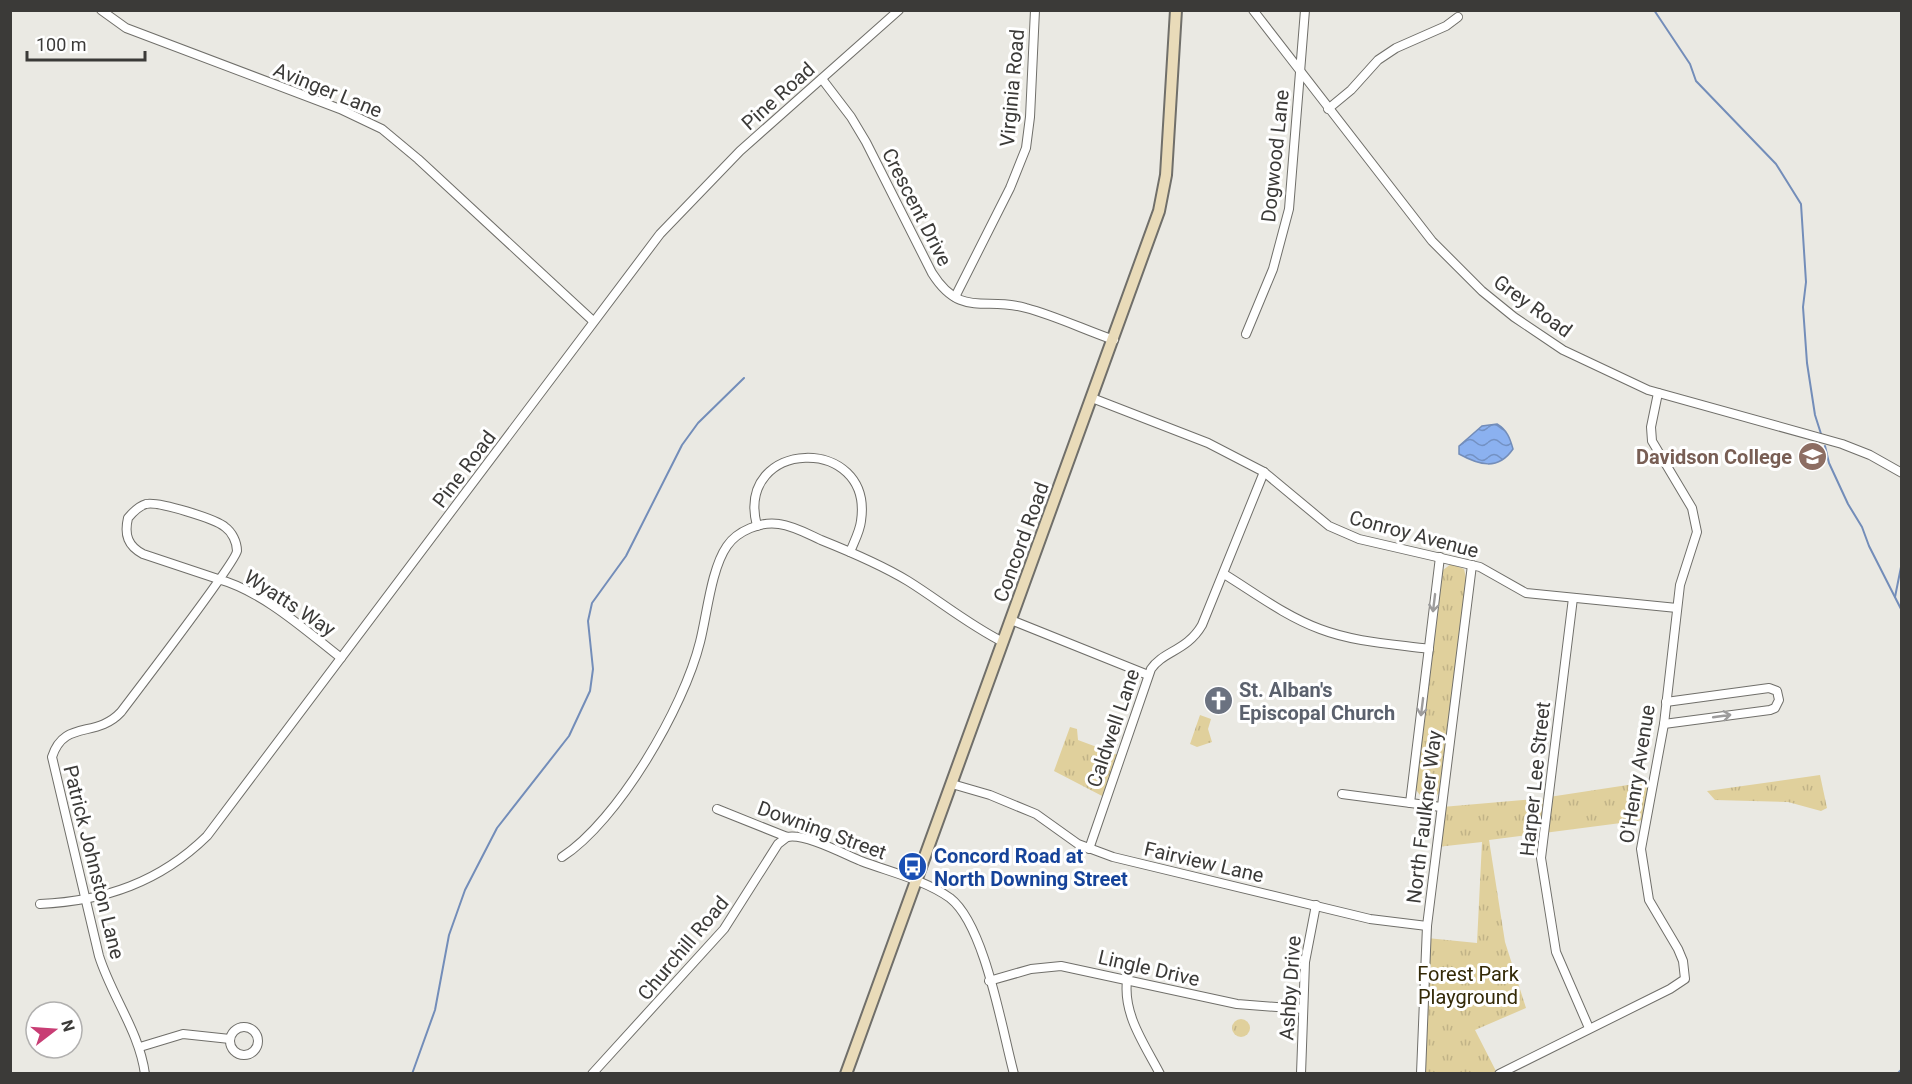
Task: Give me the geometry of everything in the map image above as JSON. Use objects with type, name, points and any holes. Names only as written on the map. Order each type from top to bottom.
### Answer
[{"type":"main road","name":"Concord Road","points":[[846,1074],[1114,340],[1163,195],[1176,10]]},
{"type":"street","name":"Avinger Lane","points":[[101,10],[126,28],[340,109],[382,129],[418,159],[592,320]]},
{"type":"street","name":"Pine Road","points":[[40,904],[86,900],[140,883],[194,848],[226,812],[592,320],[685,206],[740,151],[898,10]]},
{"type":"street","name":"Virginia Road","points":[[955,297],[1010,188],[1026,148],[1030,117],[1035,10]]},
{"type":"street","name":"Grey Road","points":[[1253,10],[1432,241],[1493,300],[1563,350],[1658,393],[1842,444],[1870,455],[1902,473]]},
{"type":"street","name":"Dogwood Lane","points":[[1246,334],[1273,269],[1289,209],[1305,10]]},
{"type":"street","points":[[1328,109],[1351,90],[1378,60],[1396,48],[1446,26],[1458,17]]},
{"type":"street","name":"Crescent Drive","points":[[822,79],[846,109],[866,142],[939,284],[955,297],[975,305],[1027,308],[1114,340]]},
{"type":"street","name":"O'Henry Avenue","points":[[1499,1074],[1670,989],[1685,979],[1683,961],[1649,900],[1641,861],[1643,828],[1654,790],[1664,724],[1680,585],[1696,541],[1696,523],[1688,500],[1652,441],[1651,427],[1658,393]]},
{"type":"street","name":"Conroy Avenue","points":[[1092,398],[1208,443],[1264,472],[1338,531],[1359,539],[1472,565],[1526,593],[1677,608]]},
{"type":"street","points":[[757,526],[754,502],[768,474],[803,456],[826,459],[846,473],[858,492],[861,522],[850,552]]},
{"type":"street","name":"Caldwell Lane","points":[[1089,849],[1148,675],[1155,663],[1186,645],[1198,632],[1224,574],[1264,472]]},
{"type":"street","name":"Wyatts Way","points":[[218,579],[235,558],[237,550],[233,535],[227,528],[218,522],[154,504],[147,504],[133,512],[125,529],[129,544],[135,550],[218,579],[265,602],[341,658]]},
{"type":"street","points":[[562,857],[577,846],[623,793],[654,748],[690,675],[723,554],[737,537],[757,526],[778,524],[787,526],[850,552],[910,582],[965,621],[1003,642]]},
{"type":"street","points":[[1410,803],[1440,556]]},
{"type":"street","name":"North Faulkner Way","points":[[1421,1074],[1427,926],[1472,565]]},
{"type":"street","points":[[1224,574],[1290,615],[1321,629],[1353,638],[1429,649]]},
{"type":"street","name":"Patrick Johnston Lane","points":[[145,1074],[140,1047],[108,983],[52,766],[55,749],[67,735],[102,727],[116,718],[218,579]]},
{"type":"street","name":"Harper Lee Street","points":[[1573,598],[1541,858],[1556,952],[1589,1028]]},
{"type":"street","points":[[1011,620],[1148,675]]},
{"type":"street","points":[[1664,724],[1770,710],[1775,708],[1779,700],[1777,692],[1769,688],[1666,702]]},
{"type":"street","name":"Fairview Lane","points":[[952,784],[990,795],[1036,814],[1089,849],[1113,857],[1370,919],[1427,926]]},
{"type":"street","points":[[1342,794],[1441,807]]},
{"type":"street","name":"Downing Street","points":[[717,809],[787,837],[797,836],[916,881],[950,899],[968,919],[978,943],[1014,1074]]},
{"type":"street","name":"Churchill Road","points":[[592,1074],[724,929],[778,844],[787,837]]},
{"type":"street","name":"Ashby Drive","points":[[1301,1074],[1307,945],[1316,905]]},
{"type":"street","name":"Lingle Drive","points":[[989,981],[1031,969],[1061,966],[1237,1004],[1304,1010]]},
{"type":"street","points":[[1127,981],[1126,998],[1131,1017],[1160,1074]]},
{"type":"street","points":[[140,1047],[183,1034],[230,1039]]},
{"type":"green space","points":[[1451,564],[1464,569],[1466,578],[1439,793],[1435,797],[1420,795],[1416,790],[1443,570]]},
{"type":"green space","points":[[1200,715],[1211,719],[1208,729],[1212,742],[1197,747],[1190,744]]},
{"type":"green space","points":[[1070,727],[1077,729],[1078,740],[1121,756],[1106,798],[1054,771]]},
{"type":"green space","points":[[1820,775],[1827,808],[1821,811],[1788,802],[1715,800],[1707,791]]},
{"type":"green space","points":[[1654,781],[1644,820],[1544,833],[1549,797]]},
{"type":"green space","name":"Forest Park Playground","points":[[1548,798],[1543,833],[1489,840],[1505,942],[1526,1008],[1475,1030],[1497,1073],[1422,1074],[1427,938],[1477,943],[1482,842],[1437,847],[1442,807]]},
{"type":"green space","points":[[1241,1019],[1247,1022],[1250,1028],[1247,1034],[1241,1037],[1235,1034],[1232,1028],[1235,1022]]},
{"type":"water","points":[[1497,424],[1506,432],[1513,449],[1501,461],[1481,463],[1459,454],[1459,446],[1482,426]]},
{"type":"waterway","points":[[1654,10],[1690,64],[1696,81],[1776,164],[1801,204],[1806,282],[1803,307],[1807,363],[1815,415],[1822,437]]},
{"type":"waterway","points":[[412,1074],[435,1010],[449,935],[465,890],[497,828],[569,736],[590,691],[593,669],[588,621],[592,603],[626,556],[682,445],[698,423],[744,378]]},
{"type":"waterway","points":[[1825,446],[1829,463],[1848,504],[1862,527],[1869,546],[1902,611]]},
{"type":"waterway","points":[[1895,597],[1902,562]]},
{"type":"waterway","points":[[1897,1074],[1902,1069]]},
{"type":"place","name":"Davidson College","points":[[1813,457]]},
{"type":"place","name":"St. Alban's Episcopal Church","points":[[1218,701]]},
{"type":"place","name":"Concord Road at North Downing Street","points":[[913,867]]}]
